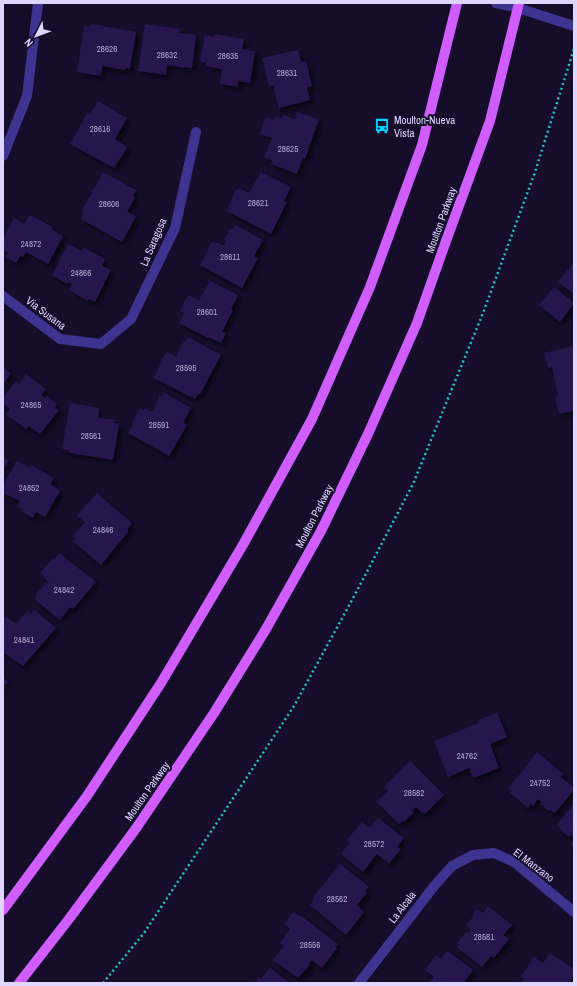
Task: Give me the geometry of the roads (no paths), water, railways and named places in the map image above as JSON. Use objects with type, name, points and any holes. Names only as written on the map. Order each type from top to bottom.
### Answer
[{"type":"main road","points":[[3,910],[87,796],[161,683],[244,543],[312,419],[370,288],[422,144],[457,3]]},
{"type":"main road","name":"Moulton Parkway","points":[[19,983],[69,919],[137,827],[214,713],[266,629],[320,531],[368,434],[417,323],[490,121],[518,6]]},
{"type":"street","points":[[3,156],[27,96],[38,3]]},
{"type":"street","points":[[496,3],[518,6],[574,26]]},
{"type":"street","name":"La Saragosa","points":[[101,344],[131,319],[175,228],[196,132]]},
{"type":"street","name":"Via Susana","points":[[3,296],[60,339],[101,344]]},
{"type":"street","name":"El Manzano","points":[[473,855],[494,853],[514,862],[574,912]]},
{"type":"street","name":"La Alcala","points":[[358,983],[435,885],[452,866],[473,855]]},
{"type":"place","name":"Moulton-Nueva Vista","points":[[382,126]]}]
